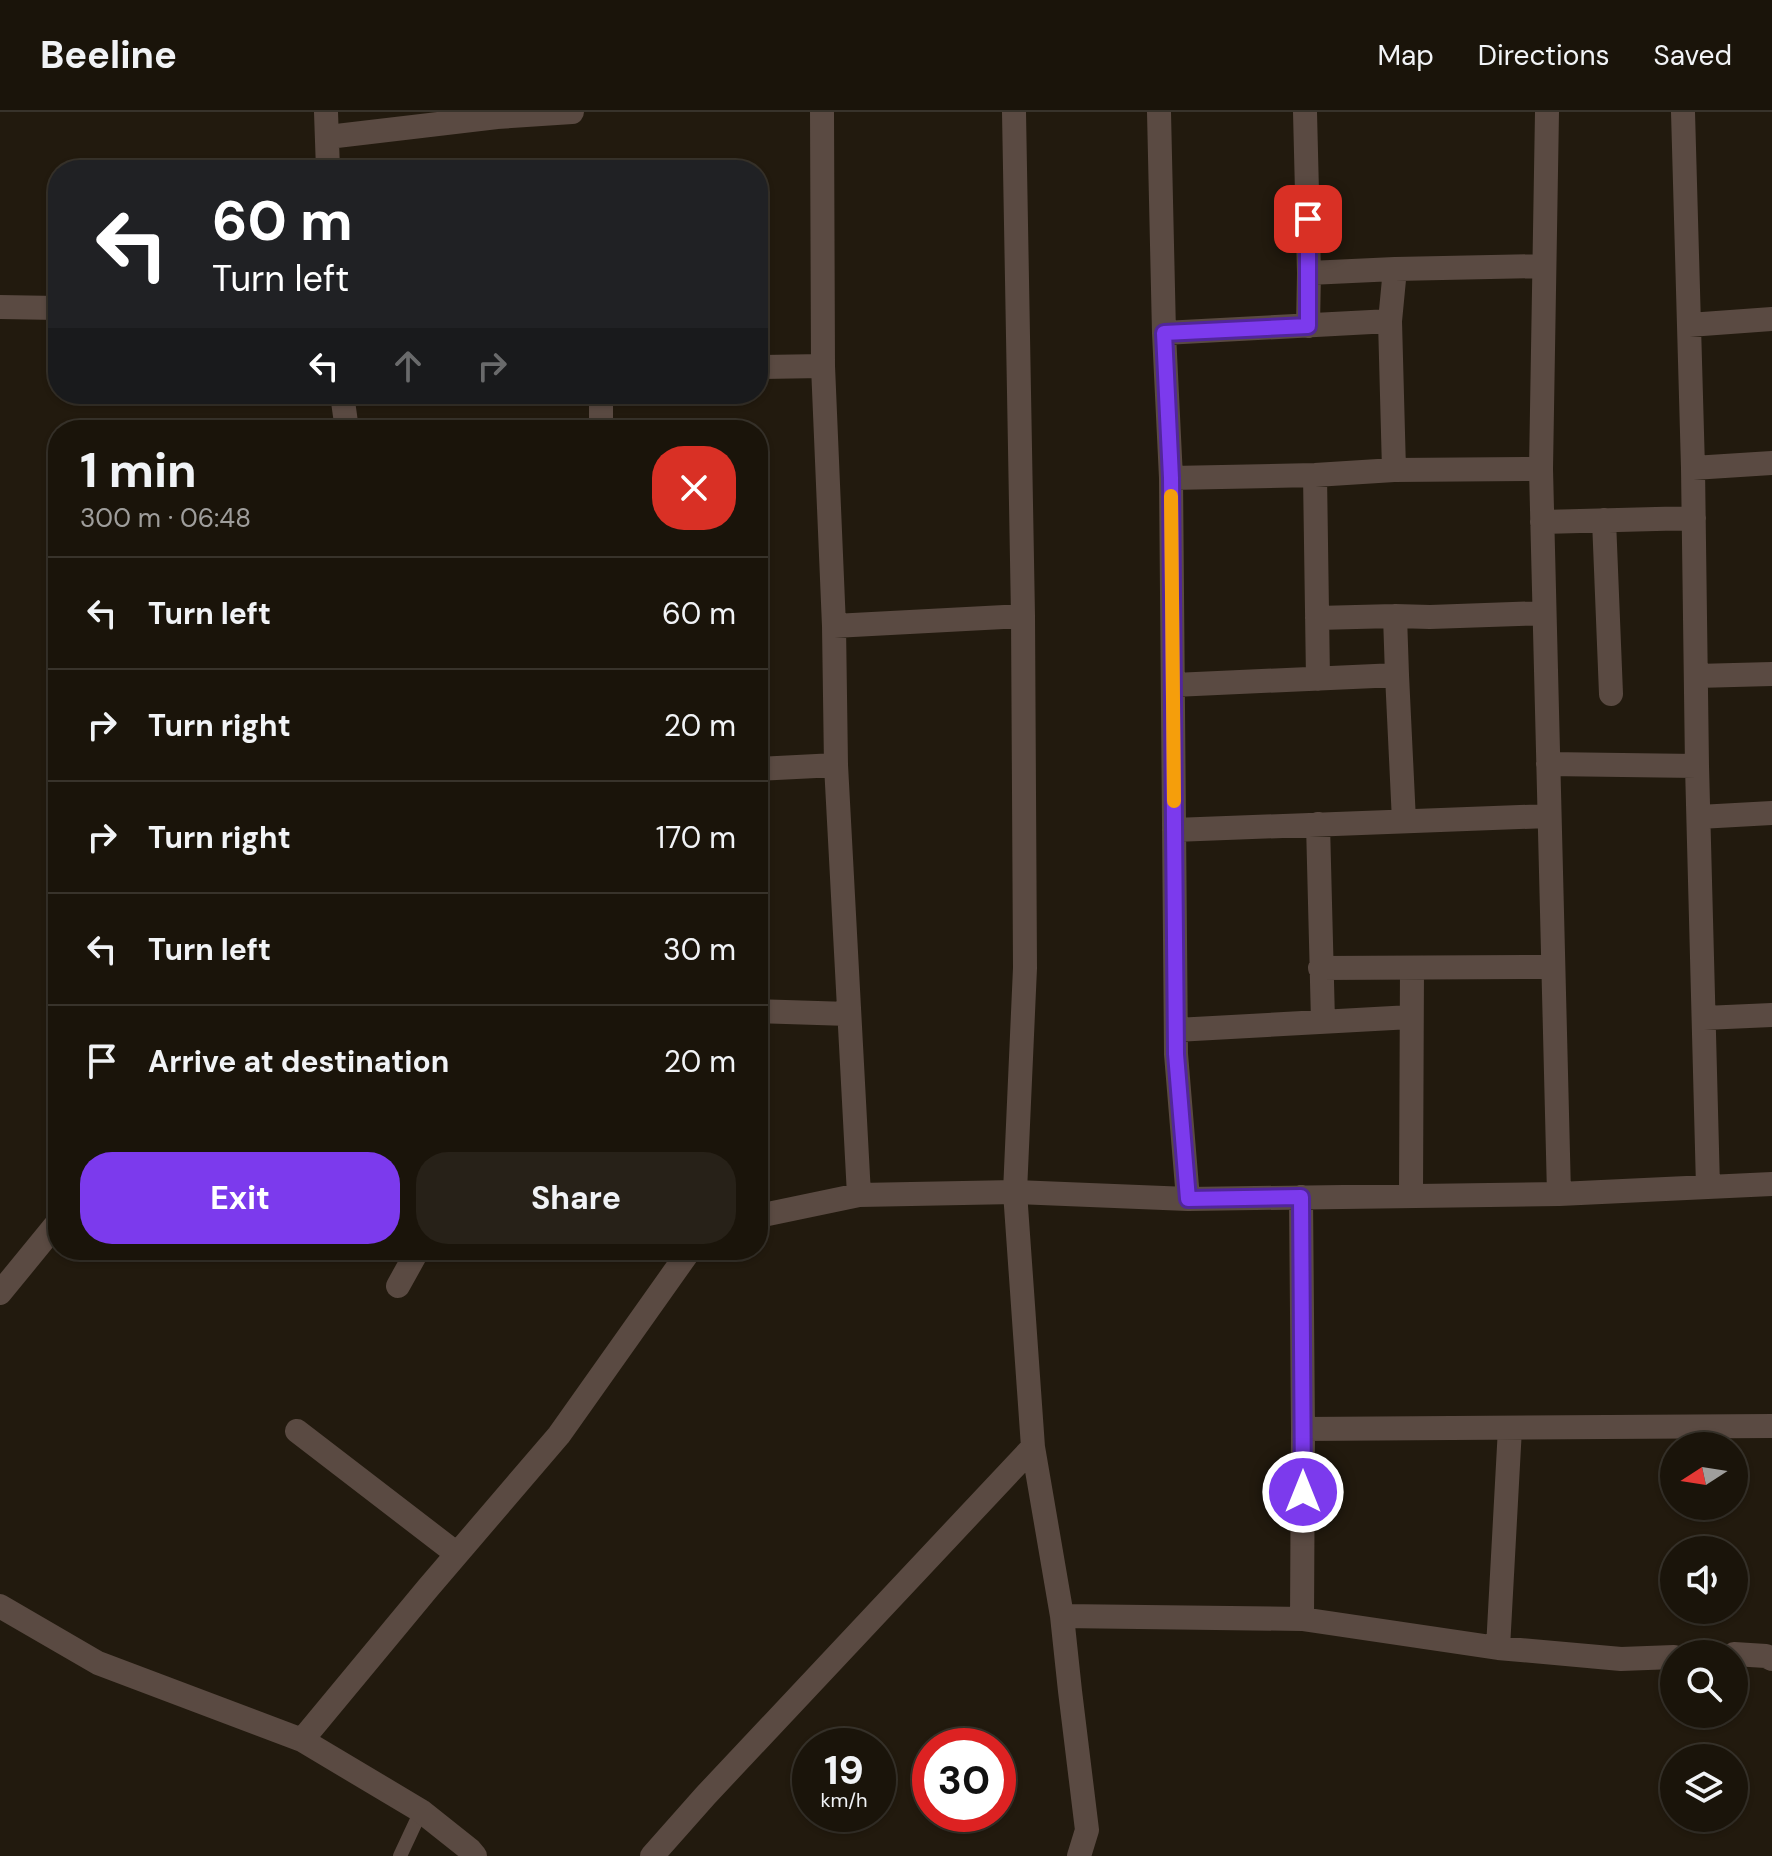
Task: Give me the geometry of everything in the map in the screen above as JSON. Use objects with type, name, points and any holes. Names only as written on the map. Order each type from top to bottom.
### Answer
[{"type":"street","points":[[326,112],[328,160]]},
{"type":"street","points":[[328,137],[497,117],[572,112]]},
{"type":"street","points":[[822,112],[823,366],[834,626],[836,765],[859,1195]]},
{"type":"street","points":[[1014,112],[1023,616],[1025,968],[1015,1192],[1033,1447],[1062,1616],[1087,1830],[1079,1856]]},
{"type":"street","points":[[1159,112],[1171,478],[1176,1054],[1188,1199]]},
{"type":"street","points":[[1305,112],[1308,326]]},
{"type":"street","points":[[1547,112],[1541,469],[1559,1194]]},
{"type":"street","points":[[1683,112],[1708,1187]]},
{"type":"street","points":[[1309,273],[1544,266]]},
{"type":"street","points":[[1394,470],[1390,321],[1395,269]]},
{"type":"street","points":[[0,307],[48,308]]},
{"type":"street","points":[[1689,325],[1772,319]]},
{"type":"street","points":[[1164,333],[1390,321]]},
{"type":"street","points":[[768,367],[823,366]]},
{"type":"street","points":[[1693,468],[1772,463]]},
{"type":"street","points":[[1171,478],[1394,470],[1541,469]]},
{"type":"street","points":[[1315,475],[1318,679]]},
{"type":"street","points":[[1542,522],[1694,518]]},
{"type":"street","points":[[1604,520],[1611,694]]},
{"type":"street","points":[[1317,618],[1544,613]]},
{"type":"street","points":[[834,626],[1023,616]]},
{"type":"street","points":[[1395,616],[1404,821]]},
{"type":"street","points":[[1696,676],[1772,674]]},
{"type":"street","points":[[1174,685],[1397,675]]},
{"type":"street","points":[[1548,764],[1697,766]]},
{"type":"street","points":[[768,768],[836,765]]},
{"type":"street","points":[[1699,817],[1772,813]]},
{"type":"street","points":[[1174,830],[1548,816]]},
{"type":"street","points":[[1318,824],[1323,1021]]},
{"type":"street","points":[[1320,968],[1553,967]]},
{"type":"street","points":[[1411,1195],[1412,968]]},
{"type":"street","points":[[768,1011],[849,1014]]},
{"type":"street","points":[[1704,1018],[1772,1015]]},
{"type":"street","points":[[1176,1030],[1411,1017]]},
{"type":"street","points":[[768,1214],[859,1195],[1015,1192],[1188,1199],[1559,1194],[1772,1184]]},
{"type":"street","points":[[1301,1197],[1302,1619]]},
{"type":"street","points":[[0,1293],[48,1234]]},
{"type":"street","points":[[398,1286],[412,1260]]},
{"type":"street","points":[[302,1740],[559,1435],[683,1260]]},
{"type":"street","points":[[1303,1429],[1772,1426]]},
{"type":"street","points":[[1498,1648],[1510,1428]]},
{"type":"street","points":[[297,1431],[457,1554]]},
{"type":"street","points":[[652,1856],[1033,1447]]},
{"type":"street","points":[[0,1606],[98,1663],[302,1740],[421,1811],[475,1856]]},
{"type":"street","points":[[1062,1616],[1302,1619],[1498,1648],[1621,1659],[1660,1658]]},
{"type":"street","points":[[1748,1655],[1772,1659]]},
{"type":"lane","points":[[400,1856],[421,1811]]},
{"type":"slow traffic","points":[[1171,496],[1174,801]]},
{"type":"route","points":[[1303,1492],[1301,1197],[1188,1199],[1176,1054],[1171,478],[1164,333],[1308,326],[1308,219]]}]
